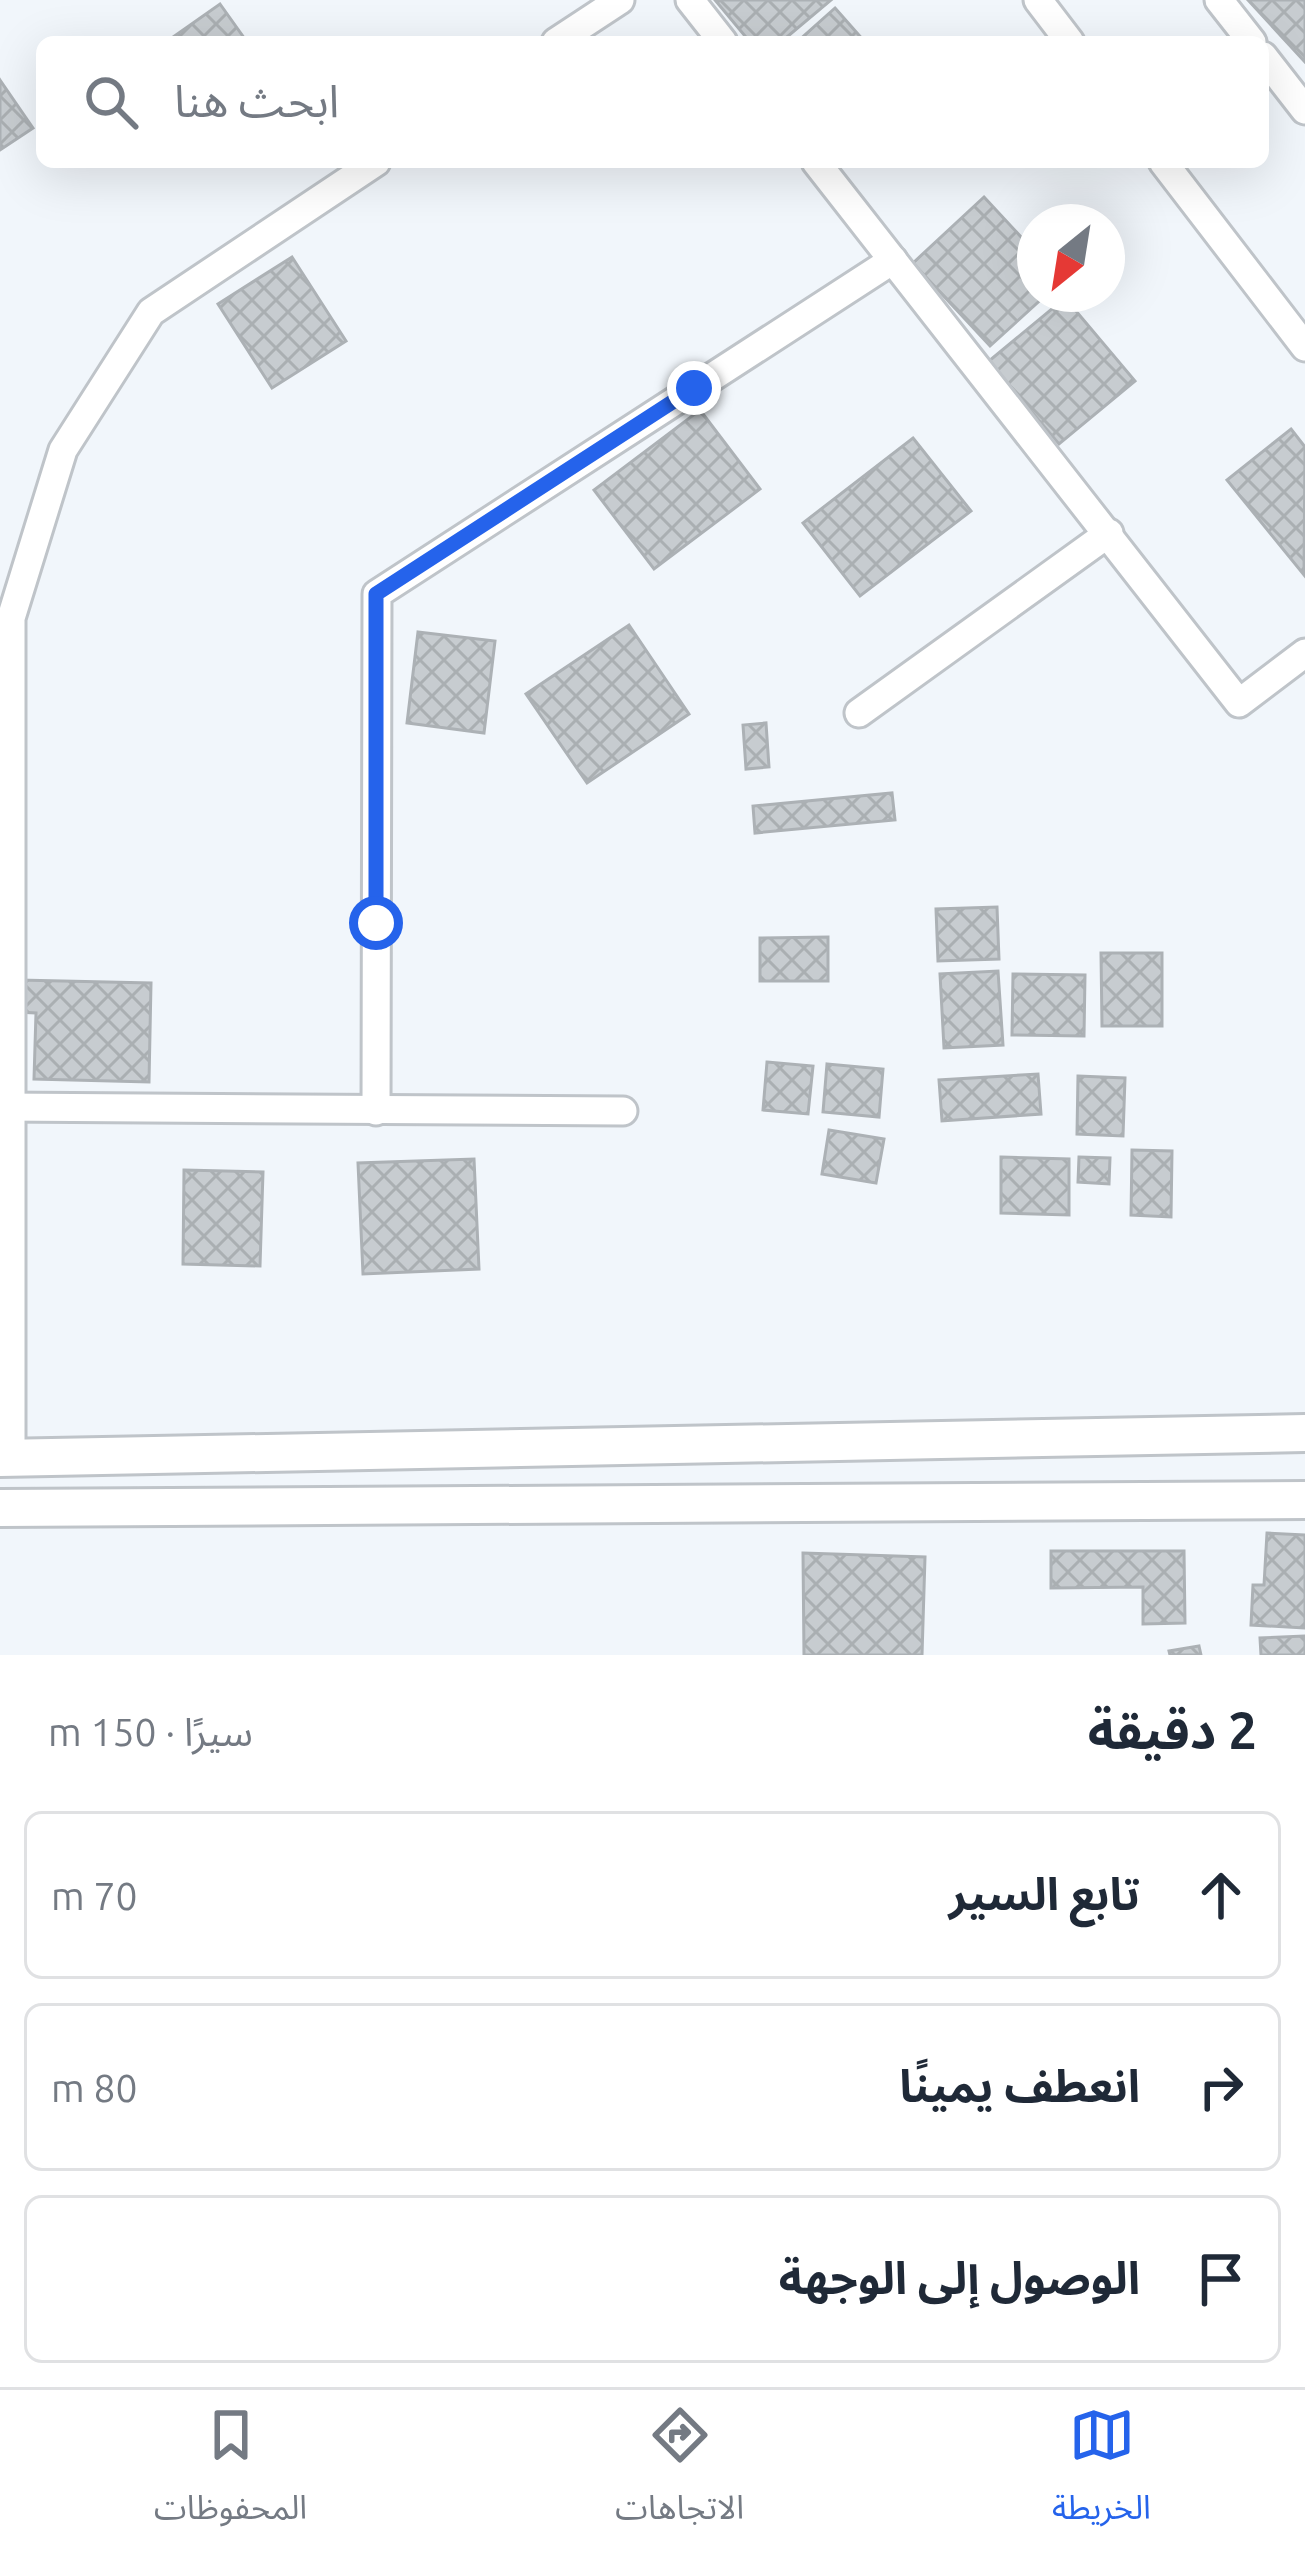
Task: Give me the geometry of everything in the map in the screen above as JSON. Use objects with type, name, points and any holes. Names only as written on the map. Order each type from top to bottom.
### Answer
[{"type":"main road","points":[[6,1458],[1305,1433]]},
{"type":"main road","points":[[0,1508],[1305,1500]]},
{"type":"street","points":[[565,36],[620,0]]},
{"type":"street","points":[[690,0],[718,36]]},
{"type":"street","points":[[1038,0],[1065,36]]},
{"type":"street","points":[[1220,0],[1247,36]]},
{"type":"street","points":[[1269,64],[1305,110]]},
{"type":"street","points":[[6,1458],[11,618],[63,450],[151,312],[367,168]]},
{"type":"street","points":[[821,168],[1239,703],[1305,653]]},
{"type":"street","points":[[1167,168],[1305,347]]},
{"type":"street","points":[[376,1112],[376,594],[893,260]]},
{"type":"street","points":[[859,713],[1109,532]]},
{"type":"street","points":[[6,1107],[623,1112]]},
{"type":"building","points":[[715,0],[831,0],[788,36],[745,36]]},
{"type":"building","points":[[1248,0],[1305,0],[1305,62]]},
{"type":"building","points":[[220,4],[243,36],[175,36]]},
{"type":"building","points":[[835,8],[860,36],[804,36]]},
{"type":"building","points":[[0,80],[33,128],[0,150]]},
{"type":"building","points":[[984,197],[1017,233],[1017,312],[1027,312],[990,346],[913,263]]},
{"type":"building","points":[[292,257],[346,341],[272,388],[218,304]]},
{"type":"building","points":[[1048,312],[1077,312],[1135,381],[1059,444],[989,361]]},
{"type":"building","points":[[700,410],[760,489],[654,569],[594,490]]},
{"type":"building","points":[[1291,429],[1305,447],[1304,575],[1227,480]]},
{"type":"building","points":[[913,438],[971,511],[860,596],[803,523]]},
{"type":"building","points":[[629,625],[689,714],[587,783],[526,694]]},
{"type":"building","points":[[418,632],[495,641],[484,733],[407,723]]},
{"type":"building","points":[[766,723],[769,767],[746,769],[743,725]]},
{"type":"building","points":[[892,793],[895,820],[755,833],[753,806]]},
{"type":"building","points":[[997,907],[999,959],[938,961],[936,909]]},
{"type":"building","points":[[828,937],[828,981],[760,981],[760,938]]},
{"type":"building","points":[[1101,953],[1162,953],[1162,1026],[1102,1026]]},
{"type":"building","points":[[998,971],[1003,1045],[944,1048],[940,974]]},
{"type":"building","points":[[1013,974],[1085,975],[1084,1036],[1012,1035]]},
{"type":"building","points":[[18,980],[151,983],[149,1082],[34,1079],[36,1013],[17,1012]]},
{"type":"building","points":[[767,1062],[813,1066],[808,1114],[763,1110]]},
{"type":"building","points":[[827,1064],[883,1069],[879,1117],[823,1112]]},
{"type":"building","points":[[1038,1074],[1041,1114],[942,1121],[939,1080]]},
{"type":"building","points":[[1078,1076],[1125,1078],[1123,1136],[1077,1134]]},
{"type":"building","points":[[829,1130],[884,1139],[876,1183],[822,1174]]},
{"type":"building","points":[[1132,1150],[1172,1151],[1171,1217],[1131,1215]]},
{"type":"building","points":[[1001,1157],[1069,1159],[1069,1215],[1001,1213]]},
{"type":"building","points":[[1079,1157],[1110,1158],[1109,1184],[1078,1182]]},
{"type":"building","points":[[474,1159],[479,1269],[363,1274],[358,1163]]},
{"type":"building","points":[[184,1170],[263,1172],[260,1266],[183,1264]]},
{"type":"building","points":[[1267,1533],[1305,1535],[1305,1628],[1251,1625],[1253,1585],[1264,1585]]},
{"type":"building","points":[[1051,1551],[1184,1551],[1185,1623],[1143,1624],[1143,1587],[1051,1588]]},
{"type":"building","points":[[803,1553],[925,1557],[922,1655],[804,1655]]},
{"type":"building","points":[[1305,1636],[1305,1655],[1261,1655],[1260,1638]]},
{"type":"building","points":[[1199,1646],[1201,1655],[1170,1655],[1169,1651]]},
{"type":"route","points":[[376,923],[376,594],[694,388]]}]
